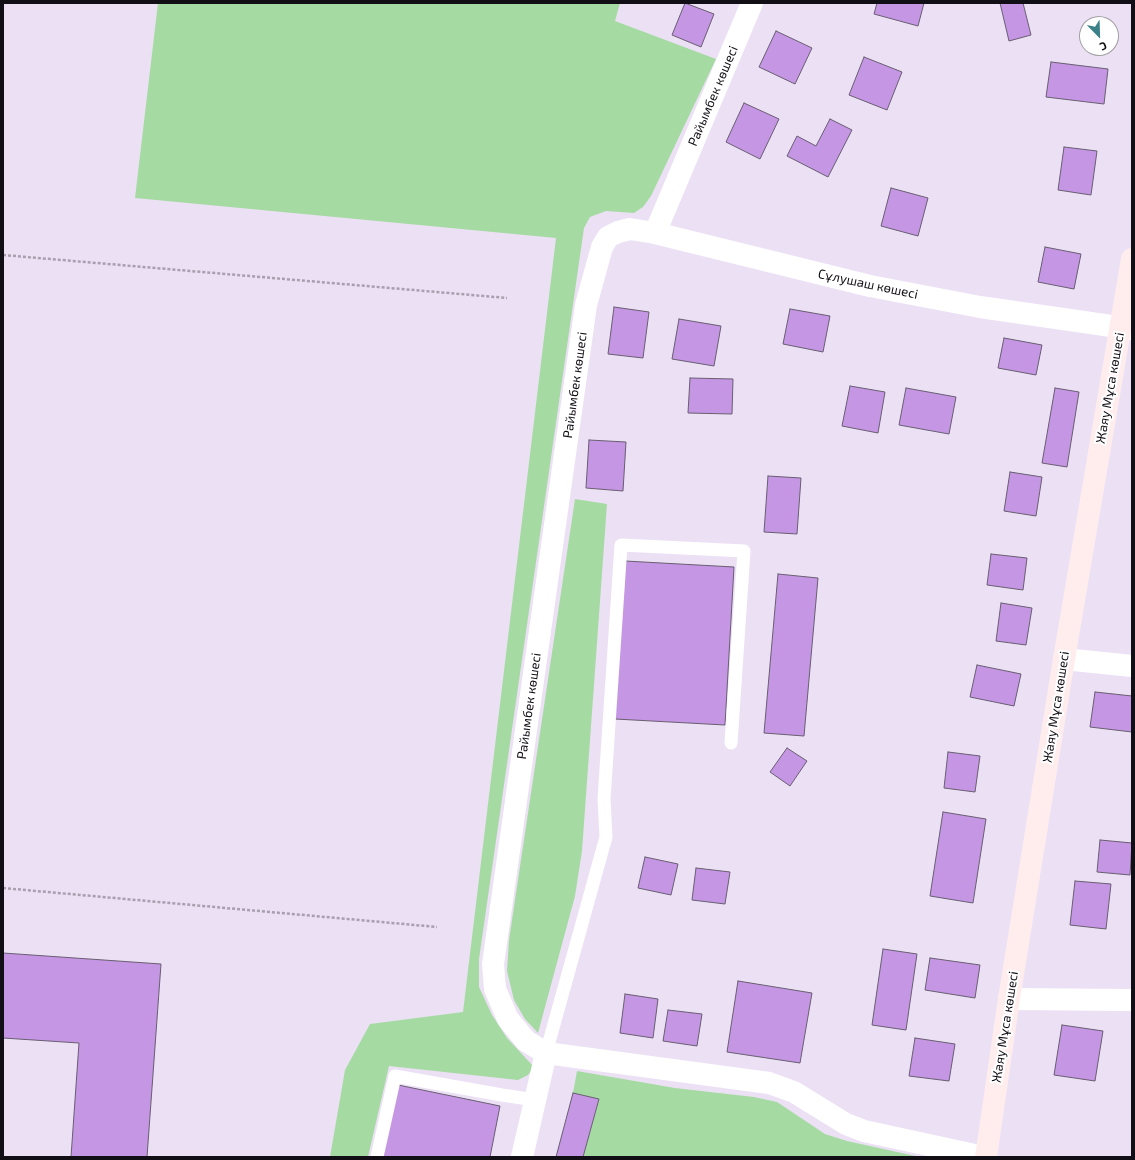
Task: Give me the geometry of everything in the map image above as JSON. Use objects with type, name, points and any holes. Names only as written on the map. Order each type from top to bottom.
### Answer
[{"type":"street","name":"Райымбек көшесі","points":[[655,233],[752,3]]},
{"type":"street","name":"Сұлушаш көшесі","points":[[608,237],[618,232],[630,229],[655,233],[870,286],[980,307],[1126,329]]},
{"type":"street","name":"Райымбек көшесі","points":[[546,1053],[526,1042],[508,1019],[495,989],[493,964],[586,305],[602,247],[608,237]]},
{"type":"street","name":"Жаяу Мұса көшесі","points":[[985,1157],[1064,659],[1126,329],[1132,258]]},
{"type":"street","points":[[1064,659],[1132,666]]},
{"type":"street","points":[[1009,999],[1132,1000]]},
{"type":"street","points":[[522,1157],[546,1053],[769,1083],[794,1092],[846,1124],[864,1132],[985,1157]]},
{"type":"lane","points":[[546,1053],[606,837],[604,800],[621,545],[744,551],[731,743]]},
{"type":"lane","points":[[377,1157],[395,1076],[535,1100]]},
{"type":"path","points":[[3,255],[507,298]]},
{"type":"path","points":[[3,888],[437,927]]},
{"type":"green space","points":[[158,3],[620,3],[615,21],[716,59],[651,196],[643,207],[634,213],[606,211],[590,217],[584,228],[479,959],[479,987],[492,1015],[507,1038],[534,1067],[528,1075],[518,1080],[389,1066],[368,1157],[330,1157],[345,1070],[370,1024],[463,1012],[556,238],[135,198]]},
{"type":"green space","points":[[575,499],[607,504],[582,851],[575,896],[538,1033],[525,1019],[514,1000],[507,971],[509,940]]},
{"type":"green space","points":[[577,1071],[675,1088],[754,1097],[777,1102],[825,1134],[847,1141],[920,1157],[583,1157],[599,1100],[573,1093]]},
{"type":"building","points":[[685,3],[714,14],[701,47],[672,35]]},
{"type":"building","points":[[877,3],[924,3],[918,26],[874,14]]},
{"type":"building","points":[[1000,3],[1023,3],[1031,35],[1009,41]]},
{"type":"building","points":[[776,31],[812,48],[795,84],[759,67]]},
{"type":"building","points":[[864,57],[902,72],[887,110],[849,95]]},
{"type":"building","points":[[1051,62],[1108,69],[1104,104],[1046,97]]},
{"type":"building","points":[[744,103],[779,119],[760,159],[726,142]]},
{"type":"building","points":[[830,119],[852,130],[828,177],[787,156],[797,136],[816,146]]},
{"type":"building","points":[[1064,147],[1097,151],[1091,195],[1058,190]]},
{"type":"building","points":[[891,188],[928,198],[918,236],[881,226]]},
{"type":"building","points":[[1045,247],[1081,254],[1074,289],[1038,282]]},
{"type":"building","points":[[614,307],[649,312],[643,358],[608,354]]},
{"type":"building","points":[[790,309],[830,316],[823,352],[783,344]]},
{"type":"building","points":[[679,319],[721,326],[714,366],[672,359]]},
{"type":"building","points":[[1004,338],[1042,345],[1036,375],[998,368]]},
{"type":"building","points":[[690,378],[733,379],[732,414],[688,413]]},
{"type":"building","points":[[850,386],[885,392],[878,433],[842,426]]},
{"type":"building","points":[[906,388],[956,397],[949,434],[899,425]]},
{"type":"building","points":[[1055,388],[1079,392],[1067,467],[1042,463]]},
{"type":"building","points":[[589,440],[626,442],[623,491],[586,488]]},
{"type":"building","points":[[1010,472],[1042,477],[1036,516],[1004,511]]},
{"type":"building","points":[[768,476],[801,478],[797,534],[764,532]]},
{"type":"building","points":[[991,554],[1027,558],[1023,590],[987,585]]},
{"type":"building","points":[[625,561],[734,567],[725,725],[615,719]]},
{"type":"building","points":[[778,574],[818,578],[804,736],[764,733]]},
{"type":"building","points":[[1001,603],[1032,608],[1026,645],[996,641]]},
{"type":"building","points":[[977,665],[1021,674],[1014,706],[970,697]]},
{"type":"building","points":[[1095,692],[1132,696],[1132,732],[1090,727]]},
{"type":"building","points":[[787,748],[807,761],[790,786],[770,772]]},
{"type":"building","points":[[948,752],[980,756],[975,792],[944,788]]},
{"type":"building","points":[[943,812],[986,819],[973,903],[930,896]]},
{"type":"building","points":[[1100,840],[1132,843],[1130,875],[1097,872]]},
{"type":"building","points":[[645,857],[678,864],[671,895],[638,888]]},
{"type":"building","points":[[696,868],[730,872],[725,904],[692,900]]},
{"type":"building","points":[[1075,881],[1111,884],[1106,929],[1070,925]]},
{"type":"building","points":[[883,949],[917,954],[906,1030],[872,1025]]},
{"type":"building","points":[[3,953],[161,964],[147,1157],[71,1157],[79,1043],[3,1038]]},
{"type":"building","points":[[930,958],[980,965],[975,998],[925,990]]},
{"type":"building","points":[[738,981],[812,993],[800,1063],[727,1052]]},
{"type":"building","points":[[625,994],[658,999],[653,1038],[620,1033]]},
{"type":"building","points":[[668,1010],[702,1014],[697,1046],[663,1041]]},
{"type":"building","points":[[1062,1025],[1103,1031],[1095,1081],[1054,1075]]},
{"type":"building","points":[[915,1038],[955,1044],[949,1081],[909,1076]]},
{"type":"building","points":[[398,1085],[500,1106],[490,1157],[383,1157]]},
{"type":"building","points":[[573,1093],[599,1099],[583,1157],[556,1157]]}]
